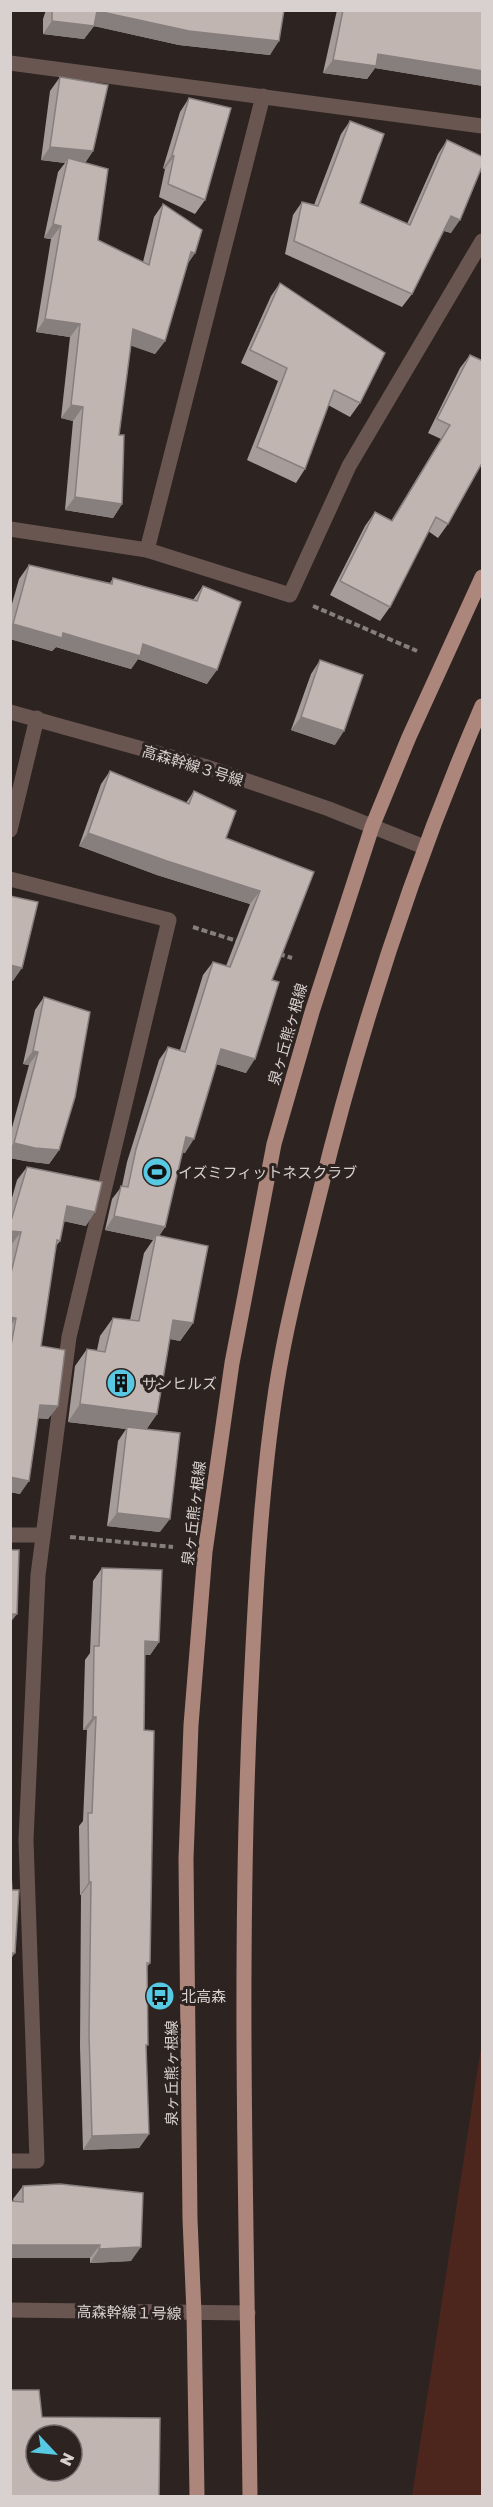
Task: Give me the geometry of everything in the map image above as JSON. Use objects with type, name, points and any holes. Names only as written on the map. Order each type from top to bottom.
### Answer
[{"type":"main road","name":"泉ヶ丘熊ヶ根線","points":[[197,2496],[195,2313],[190,2219],[186,1859],[191,1725],[205,1551],[232,1363],[274,1144],[312,1012],[372,827],[409,737],[483,577]]},
{"type":"main road","points":[[250,2496],[244,1982],[246,1794],[254,1624],[276,1388],[305,1252],[335,1131],[377,991],[424,848],[483,706]]},
{"type":"street","points":[[10,63],[483,126]]},
{"type":"street","points":[[147,550],[263,96]]},
{"type":"street","points":[[10,529],[147,550],[290,595],[349,466],[483,241]]},
{"type":"street","name":"高森幹線３号線","points":[[10,712],[207,767],[329,809],[424,848]]},
{"type":"street","points":[[10,830],[37,718]]},
{"type":"street","points":[[10,879],[169,920],[69,1337],[43,1535],[38,1575],[26,1840],[37,2161],[10,2161]]},
{"type":"street","points":[[10,1535],[43,1535]]},
{"type":"street","name":"高森幹線１号線","points":[[10,2310],[248,2313]]},
{"type":"path","points":[[290,595],[417,651]]},
{"type":"path","points":[[169,920],[248,944]]},
{"type":"path","points":[[270,951],[292,958]]},
{"type":"path","points":[[43,1535],[173,1547]]},
{"type":"shaded area","points":[[482,2041],[482,2496],[412,2496]]},
{"type":"building","points":[[52,10],[284,10],[279,41],[189,31],[97,11],[94,26],[52,21]]},
{"type":"building","points":[[343,10],[483,10],[483,71],[378,54],[376,66],[333,60]]},
{"type":"building","points":[[60,77],[108,85],[93,151],[50,147]]},
{"type":"building","points":[[189,98],[231,108],[205,200],[168,184],[174,156],[172,155]]},
{"type":"building","points":[[350,121],[384,134],[360,203],[410,225],[447,140],[483,157],[483,164],[460,220],[451,216],[412,294],[294,241],[302,202],[318,206]]},
{"type":"building","points":[[68,158],[108,169],[98,240],[149,265],[163,204],[202,230],[195,253],[191,252],[165,341],[133,329],[119,435],[124,435],[122,504],[75,497],[83,407],[71,405],[80,324],[45,319],[61,226],[53,224]]},
{"type":"building","points":[[280,283],[385,353],[360,403],[334,390],[305,469],[257,447],[287,368],[250,350]]},
{"type":"building","points":[[470,355],[483,361],[483,461],[448,524],[436,517],[390,607],[340,581],[375,512],[392,521],[450,425],[437,419]]},
{"type":"building","points":[[29,565],[112,584],[113,578],[197,601],[203,586],[241,602],[217,670],[143,644],[140,656],[63,633],[62,638],[13,624]]},
{"type":"building","points":[[320,660],[363,675],[344,731],[301,717]]},
{"type":"building","points":[[110,771],[189,804],[194,791],[236,811],[226,838],[314,872],[272,980],[279,982],[255,1059],[221,1049],[194,1139],[186,1137],[165,1227],[114,1216],[121,1186],[128,1187],[136,1149],[168,1047],[185,1052],[213,962],[230,967],[260,891],[88,833]]},
{"type":"building","points":[[10,896],[38,902],[22,968],[10,965]]},
{"type":"building","points":[[44,997],[90,1012],[75,1097],[59,1150],[14,1143],[38,1052],[33,1051]]},
{"type":"building","points":[[27,1167],[102,1182],[95,1212],[67,1206],[60,1241],[57,1240],[41,1346],[65,1350],[58,1406],[40,1405],[29,1481],[10,1477],[10,1351],[16,1318],[10,1317],[10,1277],[21,1232],[10,1231],[10,1224]]},
{"type":"building","points":[[156,1235],[208,1246],[193,1323],[173,1320],[157,1414],[80,1404],[87,1349],[105,1352],[113,1318],[139,1321]]},
{"type":"building","points":[[127,1427],[180,1433],[170,1519],[117,1513]]},
{"type":"building","points":[[10,1550],[19,1550],[17,1614],[10,1614]]},
{"type":"building","points":[[102,1568],[162,1570],[159,1642],[145,1641],[144,1730],[154,1731],[150,1963],[147,1963],[148,2045],[146,2045],[149,2134],[92,2136],[89,2034],[91,1882],[89,1882],[88,1813],[92,1813],[96,1717],[93,1717],[94,1646],[99,1646]]},
{"type":"building","points":[[10,1861],[12,1890],[19,1890],[15,1953],[10,1953]]},
{"type":"building","points":[[60,2184],[143,2193],[141,2247],[99,2249],[100,2245],[10,2245],[10,2201],[23,2202],[23,2186]]},
{"type":"building","points":[[10,2390],[39,2390],[42,2417],[160,2418],[159,2496],[10,2496]]},
{"type":"place","name":"イズミフィットネスクラブ","points":[[157,1172]]},
{"type":"place","name":"サンヒルズ","points":[[121,1383]]},
{"type":"place","name":"北高森","points":[[160,1996]]}]
